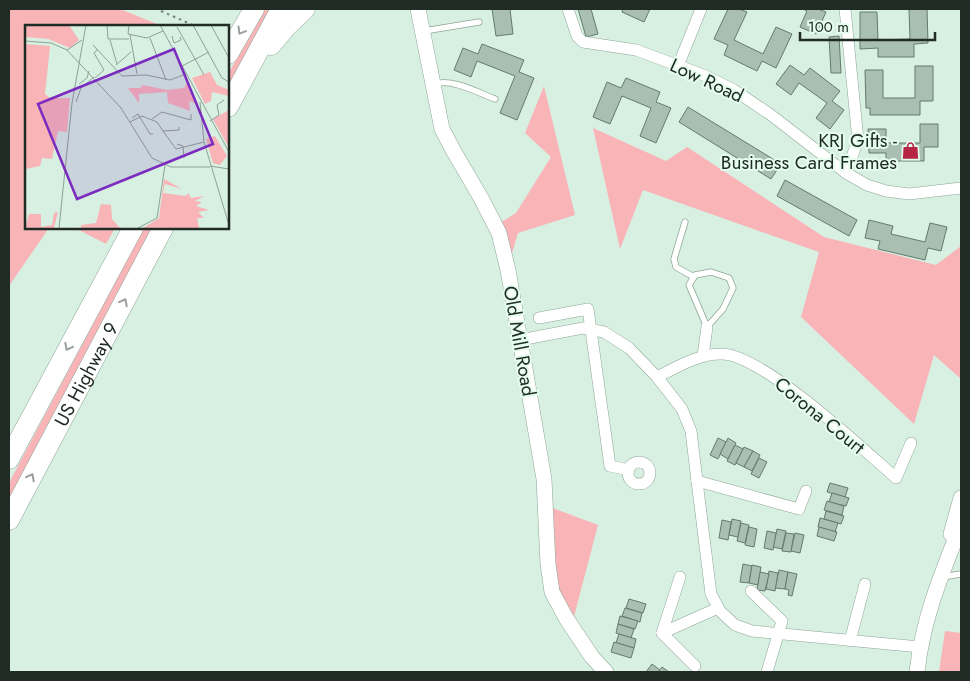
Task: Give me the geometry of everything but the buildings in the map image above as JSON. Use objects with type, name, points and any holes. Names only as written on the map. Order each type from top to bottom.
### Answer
[{"type":"highway","points":[[229,52],[254,9]]},
{"type":"highway","points":[[229,105],[281,9]]},
{"type":"highway","points":[[240,84],[286,27],[305,9]]},
{"type":"highway","name":"US Highway 9","points":[[9,459],[132,229]]},
{"type":"highway","name":"US Highway 9","points":[[9,520],[162,229]]},
{"type":"street","name":"Old Mill Road","points":[[418,9],[442,128],[452,150],[482,198],[498,233],[508,270],[544,479],[548,564],[552,592],[566,618],[592,657],[606,672]]},
{"type":"street","name":"Low Road","points":[[568,9],[577,36],[583,42],[636,50],[734,90],[771,115],[846,173],[867,185],[886,191],[909,194],[961,188]]},
{"type":"street","points":[[678,66],[701,9]]},
{"type":"street","points":[[845,9],[858,140],[846,173]]},
{"type":"street","points":[[539,318],[588,310],[610,466],[629,470]]},
{"type":"street","points":[[702,356],[707,327]]},
{"type":"street","points":[[520,340],[583,328],[604,332],[629,348],[658,377],[682,408],[691,431],[711,594],[718,608],[735,625],[752,631],[920,647]]},
{"type":"street","name":"Corona Court","points":[[658,377],[702,356],[722,354],[743,358],[774,376],[828,419],[896,478],[911,443]]},
{"type":"street","points":[[697,480],[799,509],[806,491]]},
{"type":"street","points":[[941,574],[961,498]]},
{"type":"street","points":[[917,672],[920,647],[928,612],[961,525]]},
{"type":"street","points":[[662,633],[680,576]]},
{"type":"street","points":[[850,640],[865,584]]},
{"type":"street","points":[[751,592],[782,621],[767,672]]},
{"type":"street","points":[[662,633],[718,608]]},
{"type":"street","points":[[662,633],[694,666]]},
{"type":"lane","points":[[422,32],[479,22]]},
{"type":"lane","points":[[433,85],[441,82],[450,83],[495,100]]},
{"type":"lane","points":[[685,222],[674,259],[676,267],[694,277]]},
{"type":"lane","points":[[711,272],[728,278],[733,288],[723,309],[707,327],[689,285],[694,277],[695,275],[711,272]]},
{"type":"lane","points":[[941,574],[961,574]]},
{"type":"path","points":[[160,11],[193,25]]},
{"type":"shaded area","points":[[9,9],[120,9],[160,25],[25,25],[25,229],[48,229],[9,286]]},
{"type":"shaded area","points":[[265,9],[273,9],[229,86],[229,72]]},
{"type":"shaded area","points":[[544,86],[575,215],[518,233],[510,260],[500,223],[516,213],[551,157],[525,133]]},
{"type":"shaded area","points":[[593,128],[666,161],[687,147],[824,237],[936,265],[961,246],[961,379],[934,355],[914,424],[801,317],[819,252],[643,190],[620,249]]},
{"type":"shaded area","points":[[77,229],[114,229],[106,244]]},
{"type":"shaded area","points":[[143,229],[151,229],[9,499],[9,483]]},
{"type":"shaded area","points":[[550,507],[598,525],[572,624],[558,594],[552,564]]},
{"type":"shaded area","points":[[945,631],[961,633],[961,672],[939,672]]},
{"type":"place","name":"KRJ Gifts - Business Card Frames","points":[[911,151]]}]
